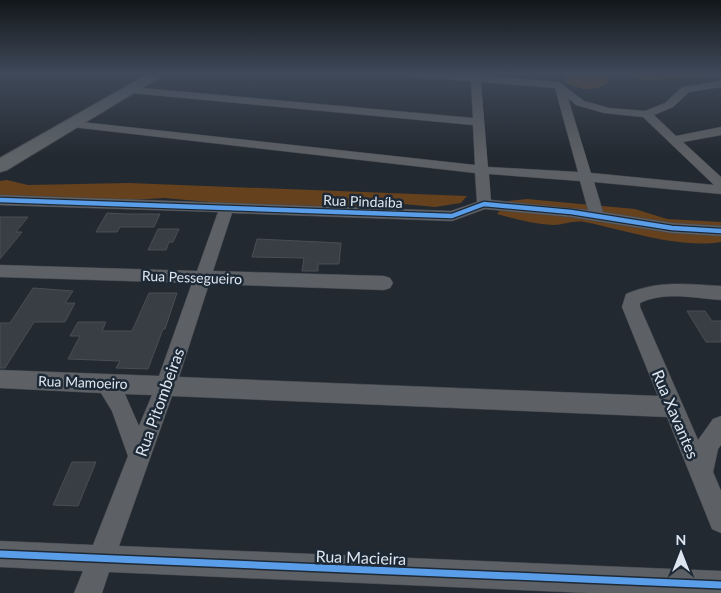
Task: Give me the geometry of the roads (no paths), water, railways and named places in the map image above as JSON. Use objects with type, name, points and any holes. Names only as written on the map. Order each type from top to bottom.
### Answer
[{"type":"main road","points":[[0,166],[111,102]]},
{"type":"street","points":[[258,102],[478,122]]},
{"type":"street","points":[[477,102],[484,204]]},
{"type":"street","points":[[564,102],[597,216]]},
{"type":"street","points":[[578,102],[608,110],[646,114],[669,105],[673,102]]},
{"type":"street","points":[[646,114],[721,184]]},
{"type":"street","points":[[72,124],[481,170],[587,177],[721,190]]},
{"type":"street","points":[[673,140],[721,131]]},
{"type":"street","name":"Rua Pindaíba","points":[[0,200],[189,205],[226,209],[343,211],[452,216],[484,204],[571,212],[672,228],[721,231]]},
{"type":"street","name":"Rua Pitombeiras","points":[[88,593],[166,384],[226,209]]},
{"type":"street","name":"Rua Pessegueiro","points":[[0,271],[384,283]]},
{"type":"street","name":"Rua Xavantes","points":[[721,293],[664,290],[640,294],[632,299],[631,307],[721,520]]},
{"type":"street","name":"Rua Mamoeiro","points":[[0,379],[166,384],[673,406]]},
{"type":"street","points":[[106,382],[120,406],[139,455]]},
{"type":"street","points":[[701,472],[708,444],[721,427]]},
{"type":"street","name":"Rua Macieira","points":[[0,554],[721,585]]}]
